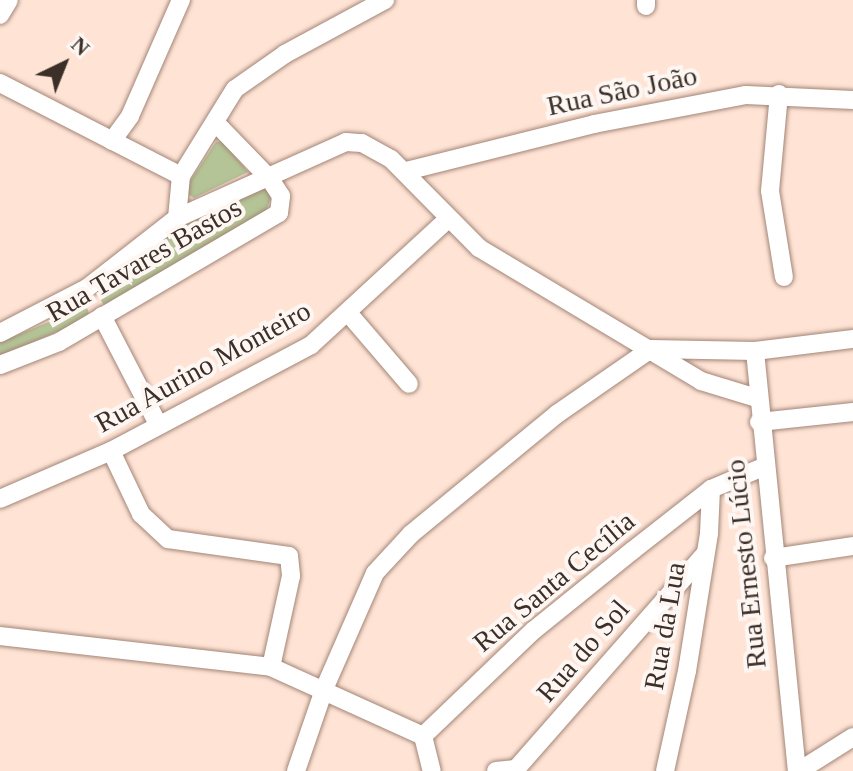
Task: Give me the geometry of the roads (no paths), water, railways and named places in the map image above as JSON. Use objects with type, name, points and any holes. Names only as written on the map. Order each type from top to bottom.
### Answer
[{"type":"street","points":[[0,15],[9,0]]},
{"type":"street","points":[[112,141],[130,116],[181,0]]},
{"type":"street","points":[[177,218],[181,176],[235,89],[257,72],[385,0]]},
{"type":"street","points":[[0,83],[181,176]]},
{"type":"street","points":[[779,94],[770,191],[784,277]]},
{"type":"street","name":"Rua São João","points":[[406,171],[608,121],[779,94],[853,100]]},
{"type":"street","name":"Rua Tavares Bastos","points":[[0,365],[59,342],[272,219],[282,204],[270,179],[215,122]]},
{"type":"street","points":[[270,179],[346,142],[378,149],[406,171],[447,220],[479,248],[701,381],[757,398]]},
{"type":"street","name":"Rua Tavares Bastos","points":[[0,333],[87,288],[177,218],[270,179]]},
{"type":"street","name":"Rua Aurino Monteiro","points":[[0,499],[111,451],[311,345],[349,314],[447,220]]},
{"type":"street","points":[[349,314],[409,384]]},
{"type":"street","points":[[102,316],[158,424]]},
{"type":"street","points":[[296,771],[325,687],[375,573],[389,557],[533,432],[651,349],[755,351],[853,339]]},
{"type":"street","name":"Rua Ernesto Lúcio","points":[[755,351],[763,467],[798,771]]},
{"type":"street","points":[[759,422],[853,412]]},
{"type":"street","points":[[111,451],[141,514],[168,539],[289,556],[291,576],[271,667]]},
{"type":"street","name":"Rua Santa Cecília","points":[[423,736],[534,630],[711,489],[763,467]]},
{"type":"street","name":"Rua da Lua","points":[[665,771],[705,554],[711,489]]},
{"type":"street","points":[[773,558],[853,546]]},
{"type":"street","name":"Rua do Sol","points":[[496,771],[516,769],[705,554]]},
{"type":"street","points":[[0,636],[271,667],[325,687],[423,736],[432,771]]},
{"type":"street","points":[[798,771],[853,737]]}]
